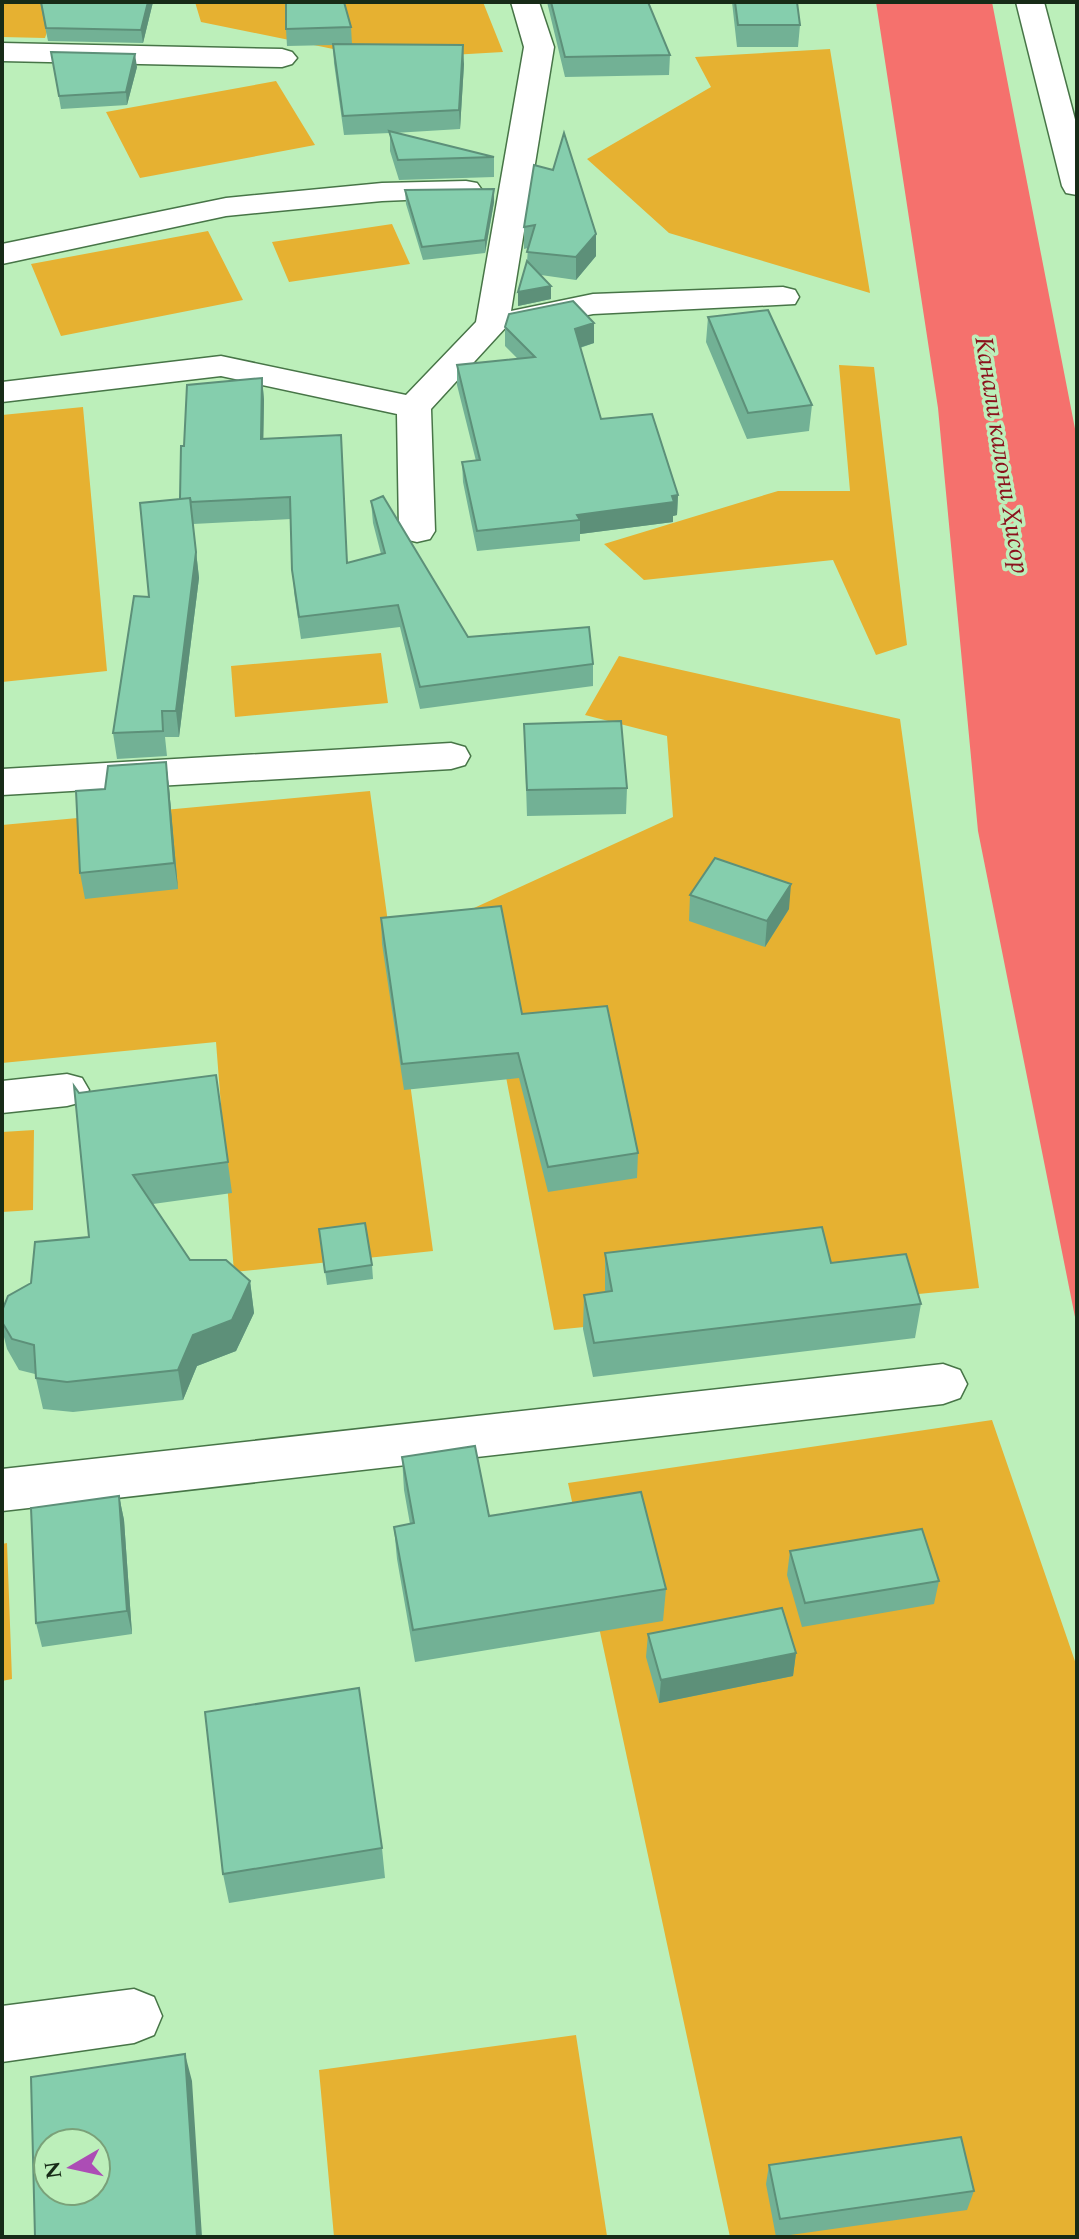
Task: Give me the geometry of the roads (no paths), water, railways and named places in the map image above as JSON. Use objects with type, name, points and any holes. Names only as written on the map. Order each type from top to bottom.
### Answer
[{"type":"street","points":[[417,531],[414,407],[492,324],[539,47],[525,2]]},
{"type":"street","points":[[1030,2],[1077,186]]},
{"type":"street","points":[[2,52],[282,58]]},
{"type":"street","points":[[2,254],[226,207],[382,192],[515,189]]},
{"type":"street","points":[[492,324],[593,304],[783,297]]},
{"type":"street","points":[[2,392],[221,366],[414,407]]},
{"type":"street","points":[[2,782],[451,756]]},
{"type":"street","points":[[2,1097],[67,1090]]},
{"type":"street","points":[[2,1490],[943,1384]]},
{"type":"street","points":[[2,2034],[134,2016]]},
{"type":"water","name":"Канали калони Ҳисор","points":[[876,2],[992,2],[1077,439],[1077,1327],[978,831],[938,408]]}]
